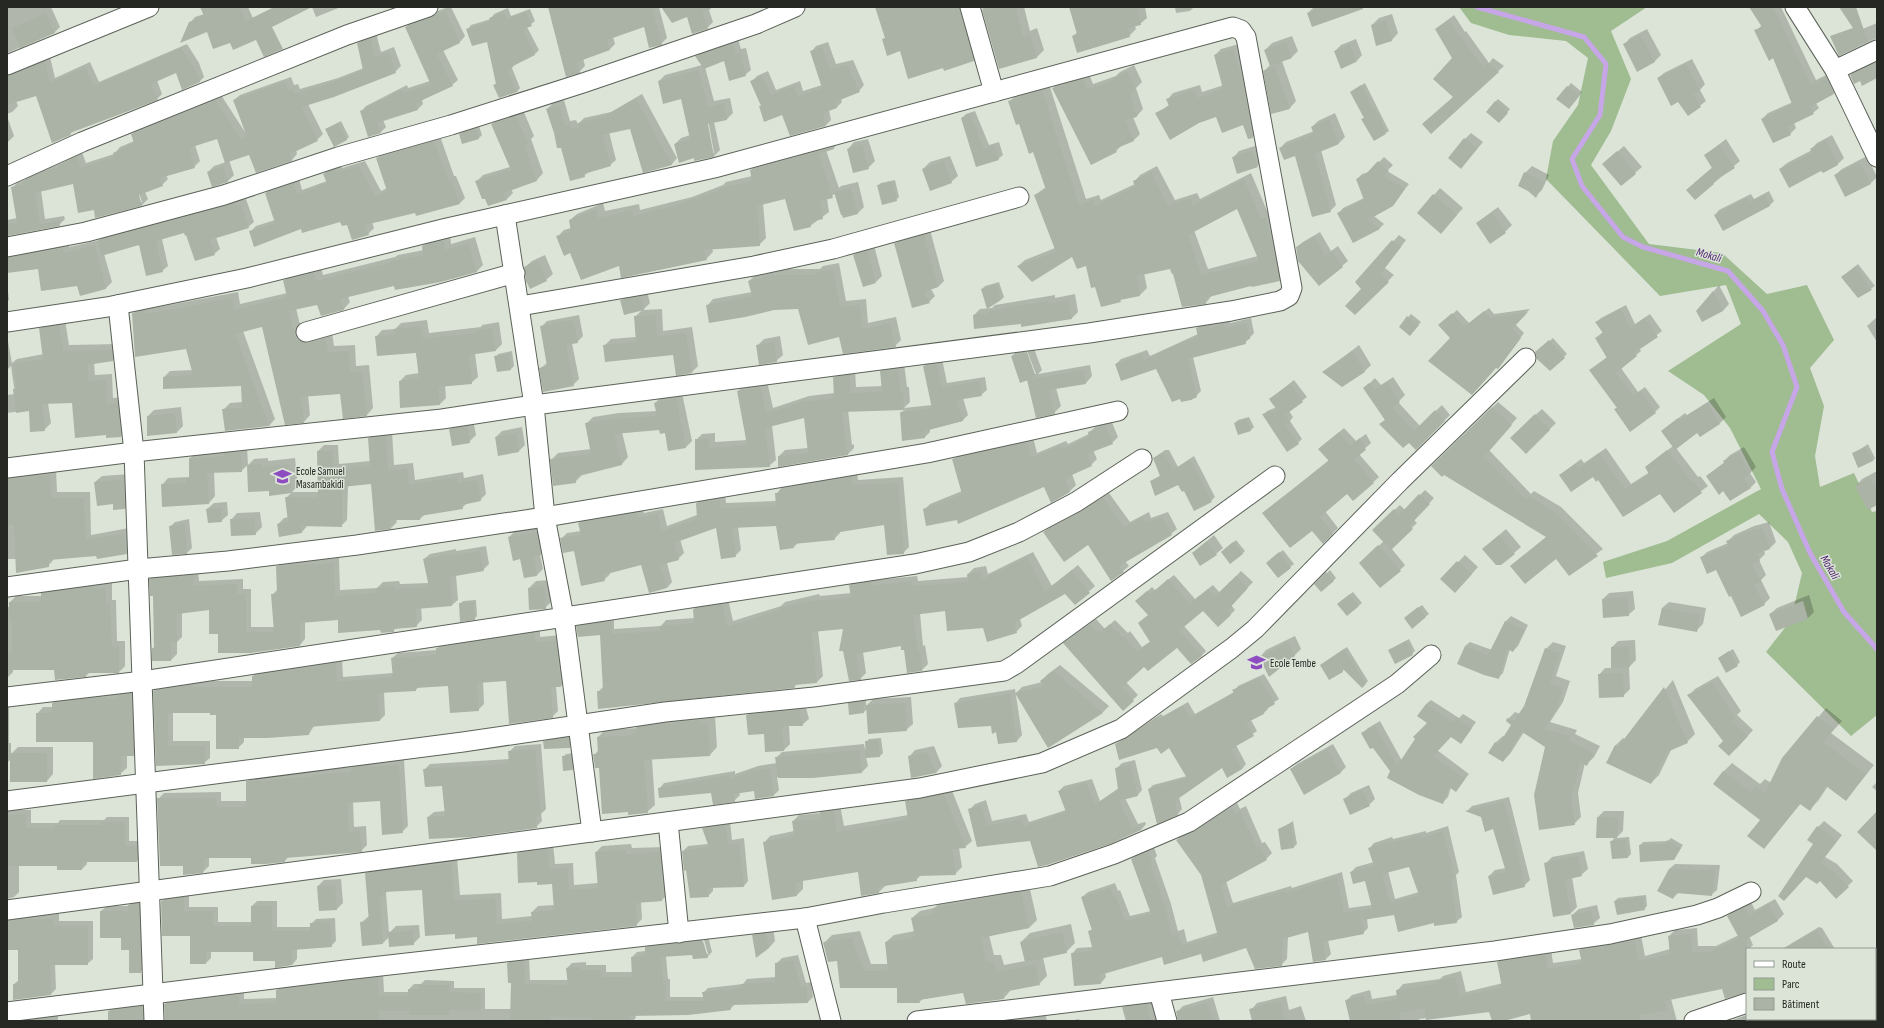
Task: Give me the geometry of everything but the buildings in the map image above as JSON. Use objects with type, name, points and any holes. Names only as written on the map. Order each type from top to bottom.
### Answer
[{"type":"street","points":[[7,65],[150,7]]},
{"type":"street","points":[[7,176],[82,142],[347,36],[428,7]]},
{"type":"street","points":[[7,248],[86,232],[224,194],[338,157],[452,125],[583,83],[756,24],[795,7]]},
{"type":"street","points":[[970,7],[994,92]]},
{"type":"street","points":[[1795,7],[1835,70],[1877,157]]},
{"type":"street","points":[[7,322],[118,305],[247,278],[506,215],[714,168],[1233,27],[1241,30],[1246,37],[1292,288],[1289,296],[1280,301],[1089,333],[534,405],[442,419],[50,461],[7,468]]},
{"type":"street","points":[[1835,70],[1877,50]]},
{"type":"street","points":[[520,306],[732,270],[826,250],[1019,196]]},
{"type":"street","points":[[506,215],[534,405],[545,517],[564,617],[592,832]]},
{"type":"street","points":[[306,332],[514,273]]},
{"type":"street","points":[[118,305],[134,452],[154,1021]]},
{"type":"street","points":[[7,910],[920,788],[1026,768],[1042,763],[1121,729],[1232,648],[1255,629],[1400,481],[1526,358]]},
{"type":"street","points":[[7,587],[138,569],[228,561],[350,546],[545,517],[926,453],[1118,411]]},
{"type":"street","points":[[7,697],[143,681],[915,564],[969,552],[1019,532],[1076,502],[1142,459]]},
{"type":"street","points":[[7,801],[146,784],[718,706],[814,697],[1004,671],[1109,598],[1275,476]]},
{"type":"street","points":[[7,1012],[153,993],[805,918],[884,903],[1050,876],[1114,854],[1189,822],[1327,732],[1397,684],[1431,655]]},
{"type":"street","points":[[668,822],[679,933]]},
{"type":"street","points":[[917,1021],[1494,951],[1610,934],[1697,915],[1718,908],[1751,892]]},
{"type":"street","points":[[805,918],[831,1021]]},
{"type":"street","points":[[1159,992],[1167,1021]]},
{"type":"street","points":[[1694,1021],[1746,1003]]},
{"type":"green space","points":[[1459,7],[1647,7],[1611,31],[1631,79],[1611,131],[1591,165],[1649,244],[1722,253],[1767,294],[1807,285],[1834,340],[1810,368],[1824,406],[1815,456],[1820,487],[1854,473],[1872,512],[1877,511],[1877,715],[1851,736],[1766,652],[1791,620],[1802,573],[1788,542],[1759,514],[1672,563],[1606,578],[1603,562],[1667,541],[1761,489],[1730,428],[1704,395],[1668,371],[1741,324],[1726,285],[1660,296],[1546,179],[1553,141],[1578,105],[1588,58],[1566,41],[1509,35],[1471,23]]},
{"type":"waterway","name":"Mokali","points":[[1477,7],[1584,37],[1606,64],[1600,115],[1572,159],[1582,186],[1623,237],[1643,247],[1728,271],[1763,311],[1783,345],[1797,387],[1772,452],[1782,489],[1810,553],[1844,612],[1877,649]]},
{"type":"place","name":"Ecole Samuel Masambakidi","points":[[283,477]]},
{"type":"place","name":"Ecole Tembe","points":[[1257,663]]}]
